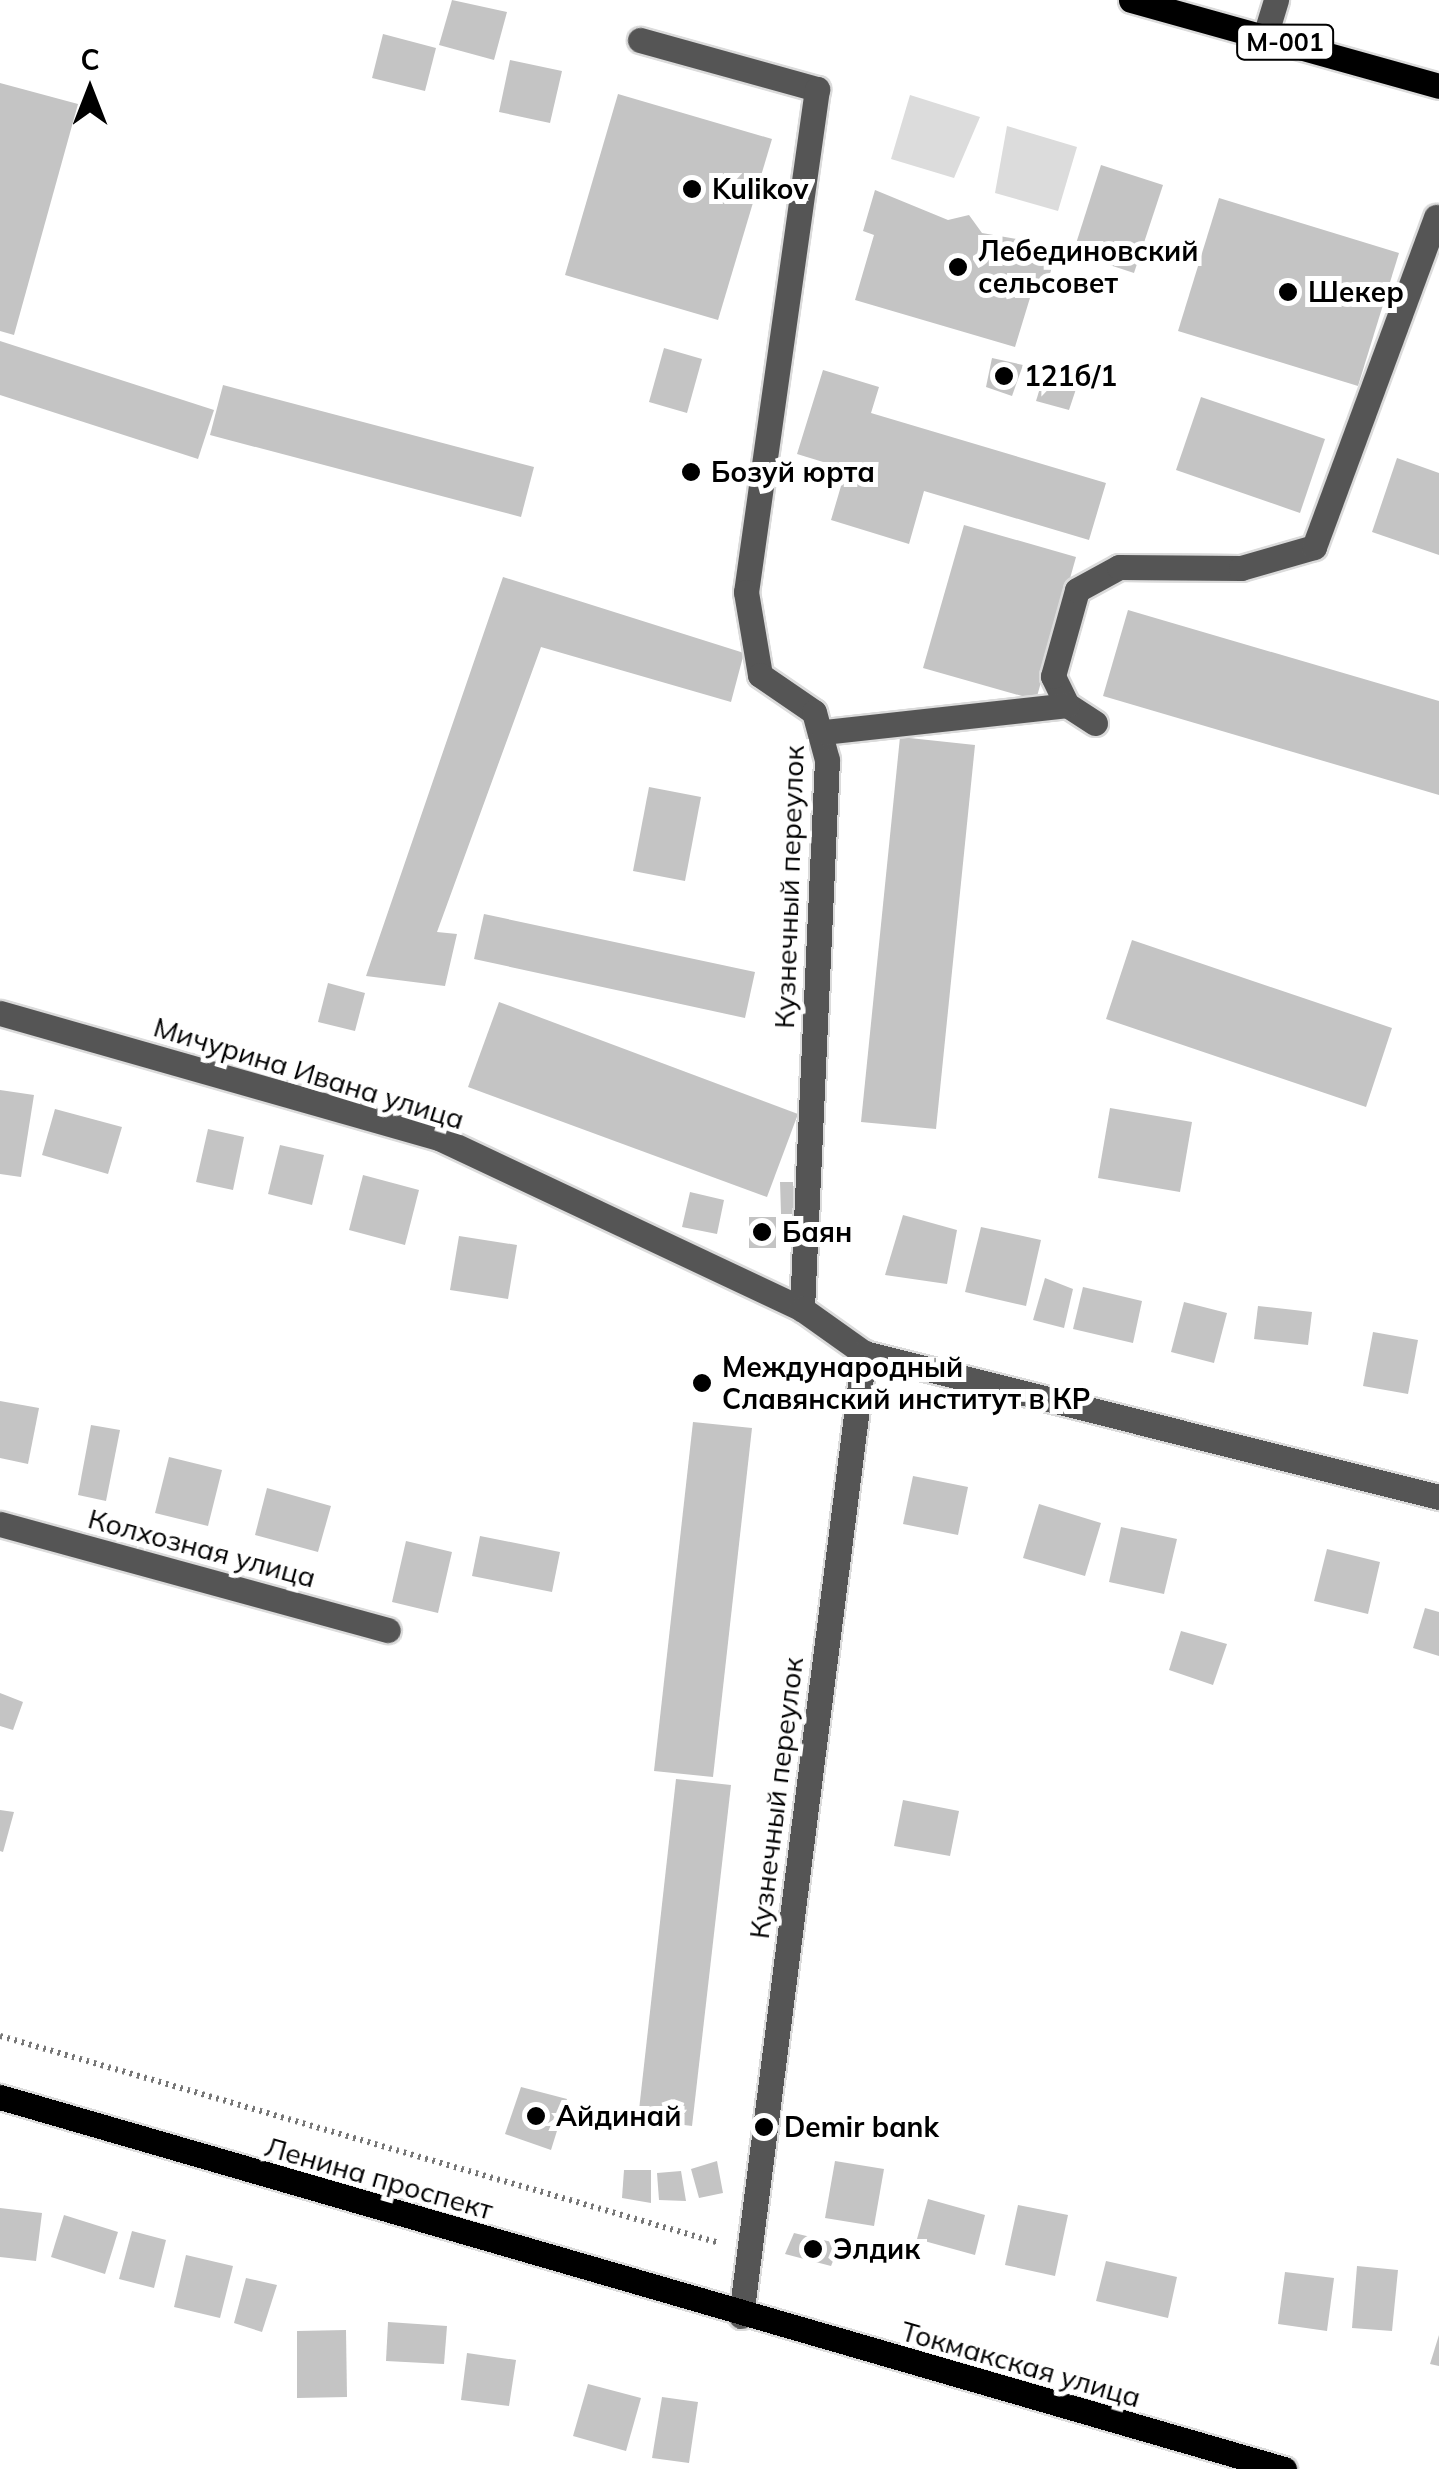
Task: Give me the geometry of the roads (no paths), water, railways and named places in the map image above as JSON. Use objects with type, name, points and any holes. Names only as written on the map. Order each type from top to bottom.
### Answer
[{"type":"main road","name":"М-001","points":[[1131,0],[1439,86]]},
{"type":"main road","name":"Ленина проспект","points":[[0,2097],[741,2316]]},
{"type":"main road","name":"Токмакская улица","points":[[741,2316],[1247,2464],[1284,2469]]},
{"type":"street","points":[[1265,36],[1276,0]]},
{"type":"street","name":"Кузнечный переулок","points":[[640,40],[817,89],[746,621],[760,675],[814,712],[824,732],[802,1309]]},
{"type":"street","points":[[1094,723],[1068,705],[1053,660],[1077,590],[1091,577],[1119,567],[1241,568],[1314,547],[1436,217]]},
{"type":"street","points":[[824,732],[1068,705]]},
{"type":"street","name":"Мичурина Ивана улица","points":[[0,1013],[441,1139],[802,1309],[864,1353],[1439,1497]]},
{"type":"street","name":"Кузнечный переулок","points":[[741,2316],[864,1353]]},
{"type":"street","name":"Колхозная улица","points":[[0,1524],[388,1630]]},
{"type":"place","name":"Kulikov","points":[[692,189]]},
{"type":"place","name":"Лебединовский сельсовет","points":[[958,267]]},
{"type":"place","name":"Шекер","points":[[1288,292]]},
{"type":"place","name":"121б/1","points":[[1004,376]]},
{"type":"place","name":"Бозуй юрта","points":[[691,472]]},
{"type":"place","name":"Баян","points":[[762,1232]]},
{"type":"place","name":"Международный Славянский институт в КР","points":[[702,1383]]},
{"type":"place","name":"Айдинай","points":[[536,2116]]},
{"type":"place","name":"Demir bank","points":[[764,2127]]},
{"type":"place","name":"Элдик","points":[[813,2249]]}]
